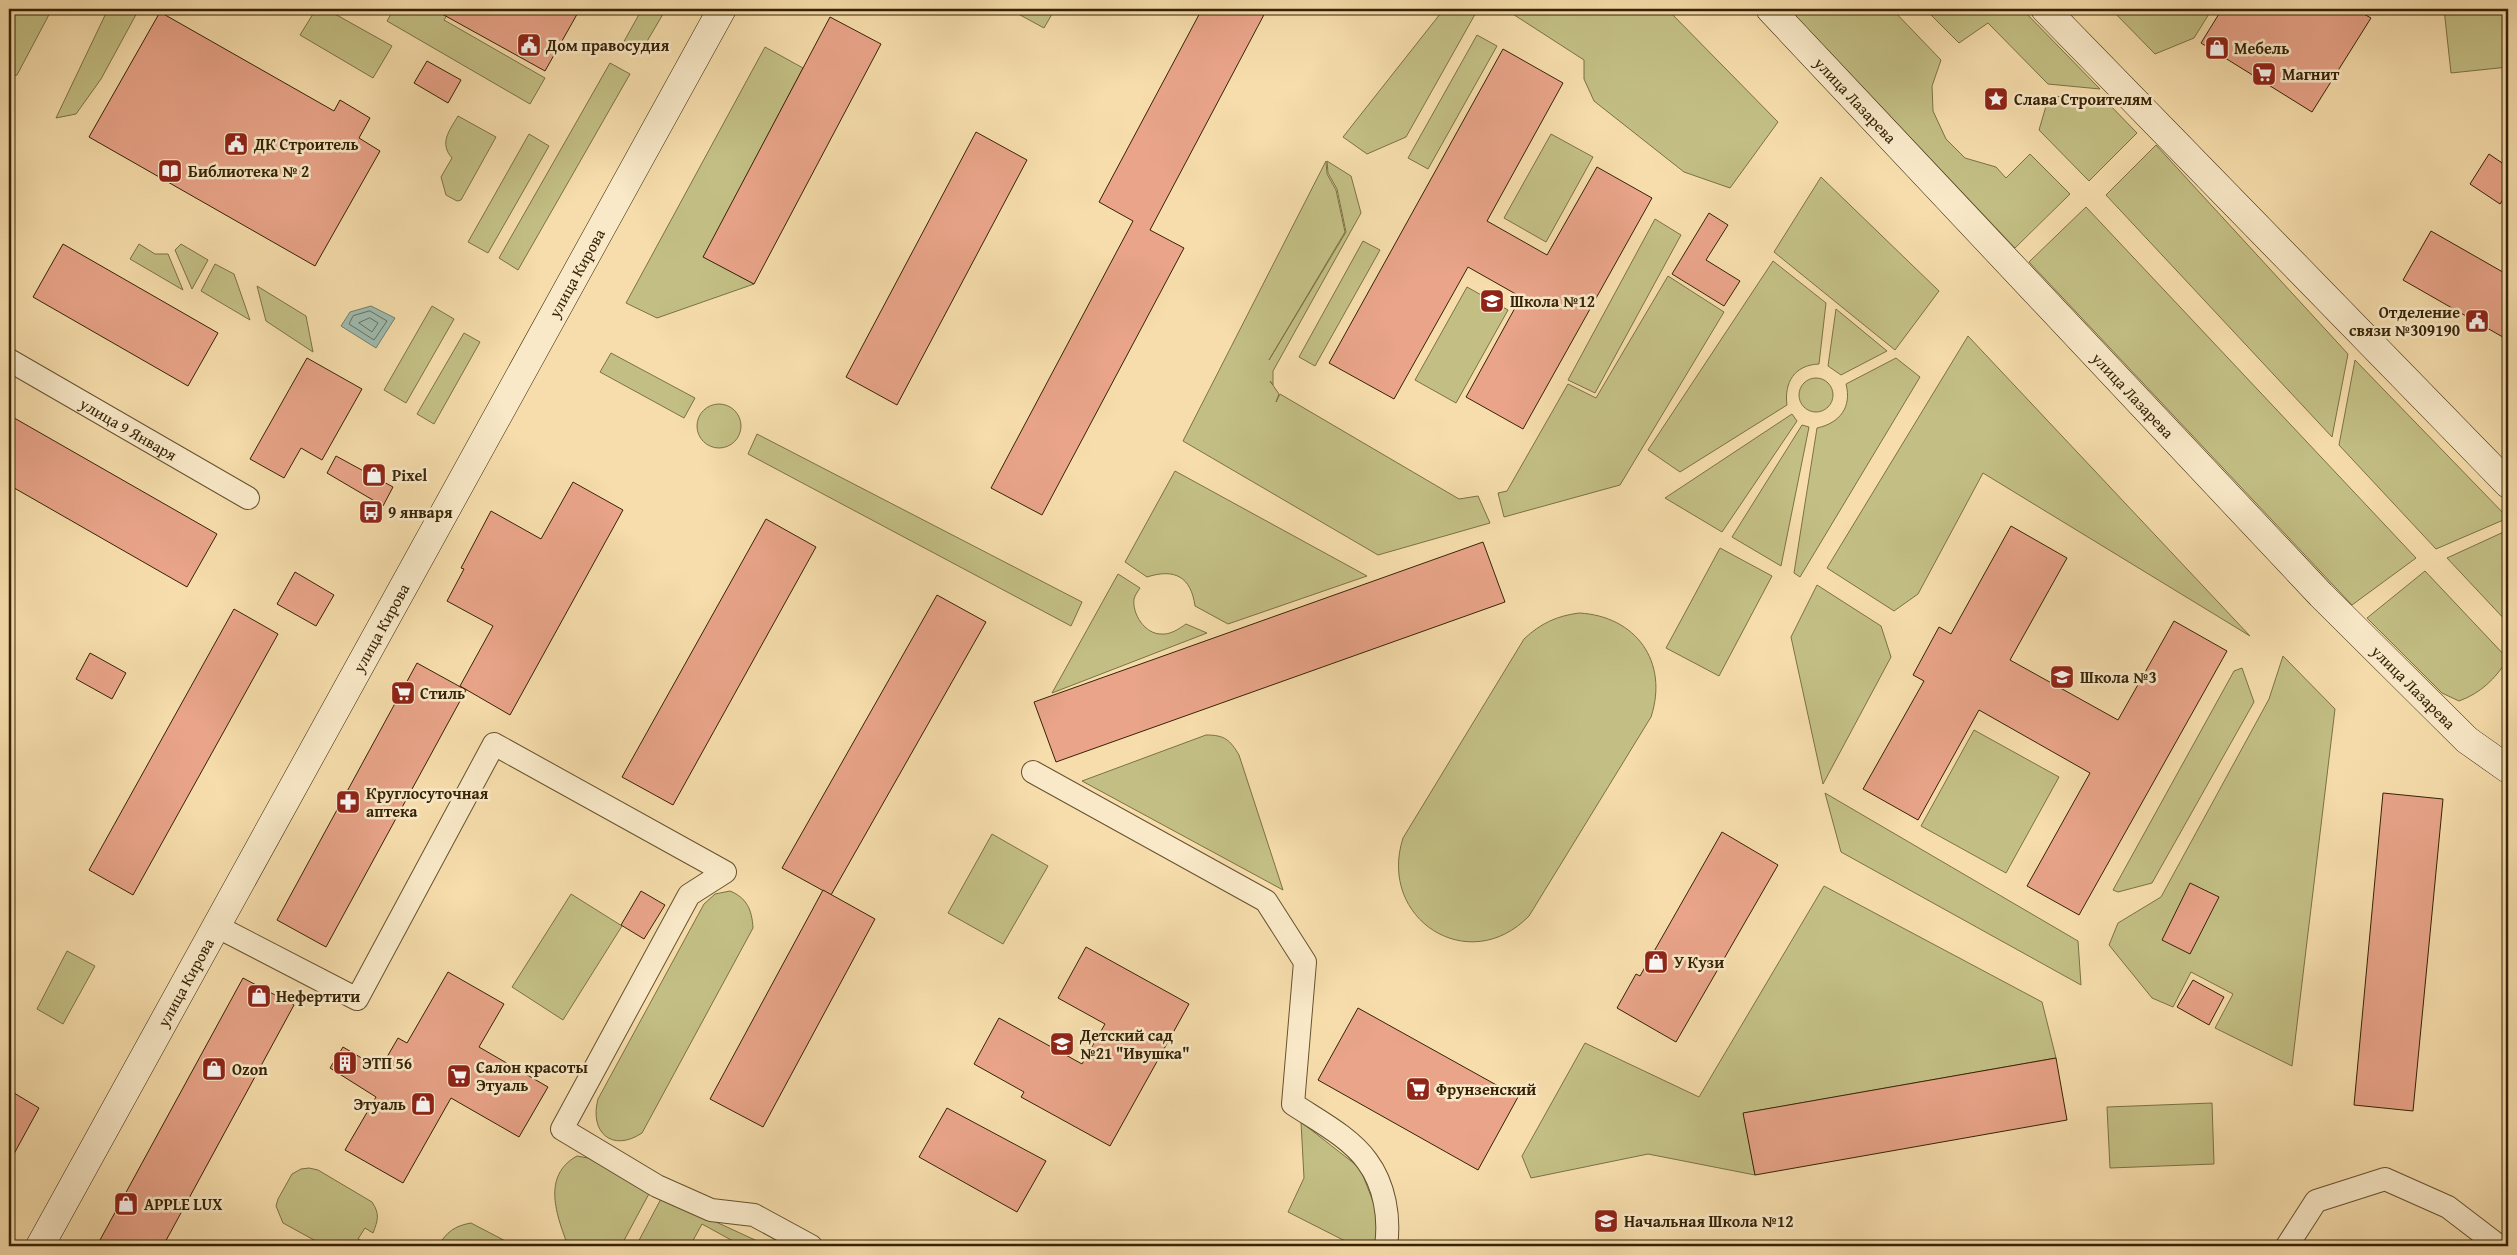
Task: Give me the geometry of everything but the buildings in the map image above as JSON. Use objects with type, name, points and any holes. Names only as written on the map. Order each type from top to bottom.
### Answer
[{"type":"main road","name":"улица Кирова","points":[[40,1246],[722,9]]},
{"type":"main road","name":"улица Лазарева","points":[[1770,9],[2321,595],[2467,740],[2508,769]]},
{"type":"main road","points":[[2045,9],[2508,484]]},
{"type":"street","name":"улица 9 Января","points":[[9,360],[248,498]]},
{"type":"street","points":[[216,926],[357,999],[494,744],[725,872],[689,895],[562,1129],[657,1186],[711,1210],[754,1216],[811,1246]]},
{"type":"street","points":[[1033,772],[1266,901],[1305,962],[1293,1104],[1348,1142],[1367,1161],[1382,1192],[1389,1225],[1386,1246]]},
{"type":"street","points":[[2287,1246],[2316,1201],[2385,1179],[2448,1207],[2499,1246]]},
{"type":"shaded area","points":[[15,9],[52,9],[17,75],[9,77],[9,21]]},
{"type":"shaded area","points":[[108,9],[139,9],[101,79],[76,114],[56,118]]},
{"type":"shaded area","points":[[316,9],[326,9],[392,46],[373,78],[300,35]]},
{"type":"shaded area","points":[[394,9],[451,9],[444,20],[545,78],[530,104],[387,21]]},
{"type":"shaded area","points":[[642,9],[666,9],[639,55],[622,45]]},
{"type":"shaded area","points":[[1009,9],[1055,9],[1044,28]]},
{"type":"shaded area","points":[[1444,9],[1478,9],[1406,137],[1367,154],[1343,137]]},
{"type":"shaded area","points":[[1505,9],[1667,9],[1778,122],[1730,188],[1684,172],[1594,101],[1584,79],[1584,60]]},
{"type":"shaded area","points":[[1789,9],[1892,9],[1941,60],[1932,86],[1933,111],[1946,139],[1965,158],[1996,167],[2006,178],[2030,154],[2070,194],[2015,248]]},
{"type":"shaded area","points":[[1925,9],[2022,9],[2100,89],[2048,84],[1988,23],[1959,43]]},
{"type":"shaded area","points":[[2111,9],[2212,9],[2194,38],[2155,54]]},
{"type":"shaded area","points":[[2444,9],[2508,9],[2508,67],[2451,73]]},
{"type":"shaded area","points":[[1477,35],[1497,46],[1428,169],[1408,158]]},
{"type":"shaded area","points":[[765,47],[803,68],[704,257],[754,284],[657,318],[626,303]]},
{"type":"shaded area","points":[[610,63],[630,74],[518,270],[499,258]]},
{"type":"shaded area","points":[[2049,96],[2104,99],[2137,133],[2089,181],[2039,130]]},
{"type":"shaded area","points":[[458,116],[496,137],[461,200],[457,201],[446,195],[441,177],[452,158],[448,153],[446,142]]},
{"type":"shaded area","points":[[529,134],[549,146],[488,253],[468,242]]},
{"type":"shaded area","points":[[1551,134],[1593,157],[1546,242],[1504,218]]},
{"type":"shaded area","points":[[2156,145],[2348,354],[2332,437],[2106,195]]},
{"type":"shaded area","points":[[1326,161],[1327,174],[1336,190],[1345,232],[1269,360],[1346,232],[1337,189],[1328,173],[1327,161],[1351,176],[1361,213],[1273,371],[1273,385],[1270,381],[1279,394],[1276,402],[1280,394],[1459,499],[1478,496],[1490,523],[1378,555],[1183,441]]},
{"type":"shaded area","points":[[1821,177],[1939,291],[1895,350],[1774,252]]},
{"type":"shaded area","points":[[2086,207],[2416,558],[2352,605],[2029,262]]},
{"type":"shaded area","points":[[1655,219],[1681,235],[1595,393],[1568,380]]},
{"type":"shaded area","points":[[1363,241],[1380,250],[1315,366],[1299,357]]},
{"type":"shaded area","points":[[139,244],[155,254],[168,254],[183,290],[130,259]]},
{"type":"shaded area","points":[[181,244],[208,260],[192,289],[175,250]]},
{"type":"shaded area","points":[[1773,261],[1826,303],[1819,364],[1803,368],[1793,377],[1787,389],[1787,405],[1680,472],[1648,450]]},
{"type":"shaded area","points":[[215,264],[234,274],[250,320],[201,291]]},
{"type":"shaded area","points":[[1668,276],[1724,312],[1620,485],[1504,517],[1498,493],[1507,491],[1568,384],[1596,398]]},
{"type":"shaded area","points":[[257,286],[306,316],[313,352],[266,321]]},
{"type":"shaded area","points":[[1467,287],[1508,310],[1456,403],[1415,380]]},
{"type":"shaded area","points":[[432,306],[454,319],[406,403],[384,390]]},
{"type":"shaded area","points":[[1836,309],[1887,351],[1841,375],[1828,366]]},
{"type":"shaded area","points":[[464,333],[480,342],[434,424],[417,414]]},
{"type":"shaded area","points":[[1968,336],[2250,636],[1983,473],[1918,594],[1894,611],[1827,568]]},
{"type":"shaded area","points":[[611,353],[695,398],[684,418],[600,372]]},
{"type":"shaded area","points":[[1896,358],[1920,377],[1800,577],[1794,573],[1817,428],[1825,426],[1838,418],[1846,407],[1846,384]]},
{"type":"shaded area","points":[[2355,360],[2508,518],[2436,549],[2339,445]]},
{"type":"shaded area","points":[[1816,378],[1828,383],[1833,395],[1828,407],[1816,412],[1804,407],[1799,395],[1804,383]]},
{"type":"shaded area","points":[[723,404],[735,410],[740,417],[740,435],[735,442],[728,447],[715,448],[707,445],[700,438],[697,422],[700,414],[707,407]]},
{"type":"shaded area","points":[[1792,414],[1797,421],[1722,532],[1665,498]]},
{"type":"shaded area","points":[[1802,425],[1809,427],[1781,566],[1732,537]]},
{"type":"shaded area","points":[[757,434],[1082,602],[1071,626],[748,454]]},
{"type":"shaded area","points":[[1175,471],[1367,576],[1228,624],[1195,606],[1190,588],[1180,577],[1157,574],[1147,577],[1125,562]]},
{"type":"shaded area","points":[[2508,530],[2508,623],[2447,558]]},
{"type":"shaded area","points":[[1720,548],[1772,576],[1719,676],[1666,648]]},
{"type":"shaded area","points":[[2425,571],[2508,659],[2487,684],[2474,694],[2459,701],[2442,693],[2367,618]]},
{"type":"shaded area","points":[[1118,574],[1140,588],[1134,599],[1135,611],[1137,617],[1150,631],[1168,634],[1186,624],[1207,633],[1052,693]]},
{"type":"shaded area","points":[[1817,585],[1881,626],[1891,657],[1823,784],[1791,637]]},
{"type":"shaded area","points":[[1579,613],[1599,616],[1617,623],[1632,633],[1643,646],[1651,661],[1655,678],[1655,697],[1651,717],[1529,916],[1505,934],[1480,941],[1456,940],[1434,931],[1416,915],[1403,893],[1398,867],[1403,838],[1524,639],[1550,621]]},
{"type":"shaded area","points":[[2283,656],[2335,709],[2292,1066],[2215,1028],[2233,994],[2191,972],[2173,1007],[2152,998],[2109,945],[2118,923],[2161,897],[2269,699]]},
{"type":"shaded area","points":[[2242,668],[2254,702],[2152,883],[2118,892],[2113,890],[2234,671]]},
{"type":"shaded area","points":[[1974,730],[2059,777],[2006,873],[1921,826]]},
{"type":"shaded area","points":[[1206,735],[1226,739],[1239,755],[1283,890],[1082,781]]},
{"type":"shaded area","points":[[1825,793],[2078,941],[2081,985],[1841,852]]},
{"type":"shaded area","points":[[992,834],[1048,866],[1003,944],[948,913]]},
{"type":"shaded area","points":[[1824,886],[2042,1002],[2056,1058],[1744,1113],[1755,1175],[1648,1154],[1531,1178],[1522,1156],[1585,1043],[1699,1097]]},
{"type":"shaded area","points":[[730,891],[741,897],[748,905],[753,928],[642,1133],[631,1139],[613,1140],[605,1136],[600,1130],[596,1111],[598,1099],[704,904],[715,894]]},
{"type":"shaded area","points":[[571,894],[622,926],[563,1020],[512,987]]},
{"type":"shaded area","points":[[67,951],[95,966],[63,1024],[37,1009]]},
{"type":"shaded area","points":[[2212,1103],[2214,1164],[2110,1168],[2107,1107]]},
{"type":"shaded area","points":[[1301,1122],[1360,1168],[1376,1209],[1377,1246],[1355,1246],[1288,1212],[1304,1178]]},
{"type":"shaded area","points":[[577,1156],[588,1158],[651,1190],[621,1246],[568,1246],[557,1210],[555,1185],[559,1174],[566,1164]]},
{"type":"shaded area","points":[[301,1169],[318,1170],[372,1202],[376,1210],[377,1221],[373,1233],[365,1228],[358,1239],[366,1243],[364,1246],[325,1246],[283,1223],[276,1206],[278,1199],[292,1174]]},
{"type":"shaded area","points":[[662,1197],[768,1246],[742,1246],[702,1224],[690,1246],[636,1246]]},
{"type":"shaded area","points":[[471,1223],[515,1246],[472,1246],[467,1243],[465,1246],[438,1246],[452,1230]]},
{"type":"water","points":[[371,306],[395,318],[376,348],[341,326],[350,312]]},
{"type":"place","name":"Дом правосудия","points":[[529,45]]},
{"type":"place","name":"Мебель","points":[[2217,48]]},
{"type":"place","name":"Магнит","points":[[2264,74]]},
{"type":"place","name":"Слава Строителям","points":[[1996,99]]},
{"type":"place","name":"ДК Строитель","points":[[236,144]]},
{"type":"place","name":"Библиотека № 2","points":[[170,171]]},
{"type":"place","name":"Школа №12","points":[[1492,301]]},
{"type":"place","name":"Отделение связи №309190","points":[[2477,321]]},
{"type":"place","name":"Pixel","points":[[374,475]]},
{"type":"place","name":"9 января","points":[[371,512]]},
{"type":"place","name":"Школа №3","points":[[2062,677]]},
{"type":"place","name":"Стиль","points":[[403,693]]},
{"type":"place","name":"Круглосуточная аптека","points":[[348,802]]},
{"type":"place","name":"У Кузи","points":[[1656,962]]},
{"type":"place","name":"Нефертити","points":[[259,996]]},
{"type":"place","name":"Детский сад №21 \"Ивушка\"","points":[[1062,1044]]},
{"type":"place","name":"ЭТП 56","points":[[345,1063]]},
{"type":"place","name":"Ozon","points":[[214,1069]]},
{"type":"place","name":"Салон красоты Этуаль","points":[[459,1076]]},
{"type":"place","name":"Фрунзенский","points":[[1418,1089]]},
{"type":"place","name":"Этуаль","points":[[423,1104]]},
{"type":"place","name":"APPLE LUX","points":[[126,1204]]},
{"type":"place","name":"Начальная Школа №12","points":[[1606,1221]]}]
